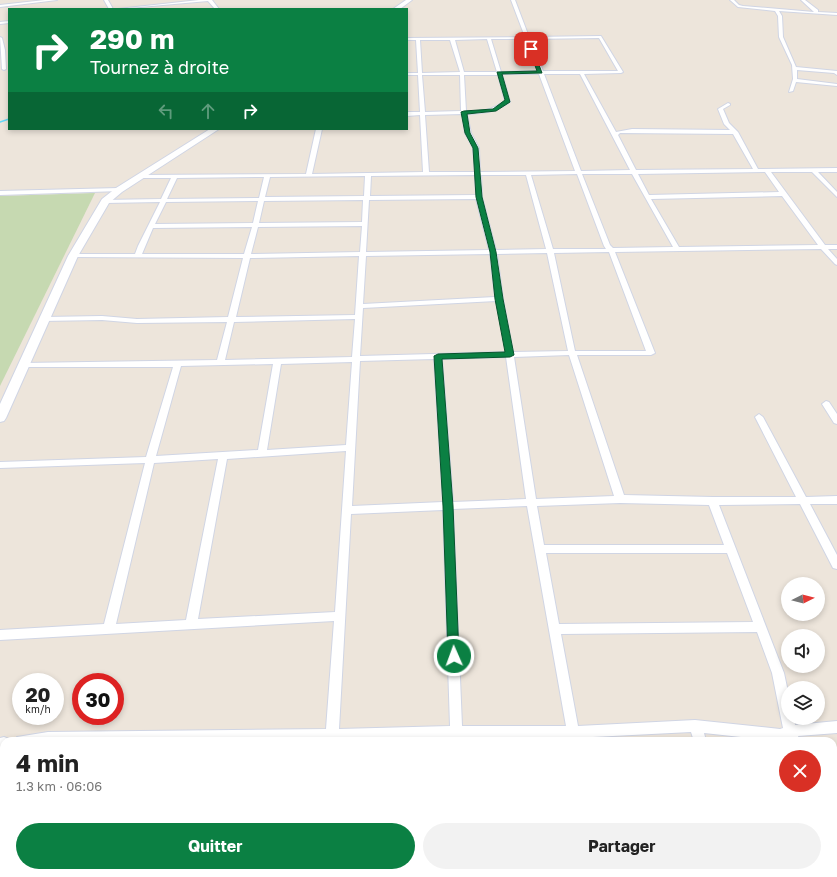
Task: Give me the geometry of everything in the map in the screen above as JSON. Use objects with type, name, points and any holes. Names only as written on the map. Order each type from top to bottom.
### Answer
[{"type":"street","points":[[0,6],[55,0]]},
{"type":"street","points":[[130,8],[209,0],[216,8]]},
{"type":"street","points":[[397,8],[409,0]]},
{"type":"street","points":[[23,365],[178,364],[438,356],[651,352],[611,250],[607,246],[513,0]]},
{"type":"street","points":[[732,0],[738,6],[777,11],[837,14]]},
{"type":"street","points":[[803,0],[817,11],[815,13]]},
{"type":"street","points":[[777,11],[780,16],[781,37],[794,68],[794,80],[791,91]]},
{"type":"street","points":[[408,39],[600,37],[620,72],[408,74]]},
{"type":"street","points":[[0,38],[3,50],[4,69]]},
{"type":"street","points":[[452,38],[462,73],[464,112],[468,133],[476,148],[479,197],[493,252],[499,299],[510,355],[531,502],[556,629],[573,732]]},
{"type":"street","points":[[408,114],[494,110],[508,101],[489,38]]},
{"type":"street","points":[[418,39],[426,174]]},
{"type":"street","points":[[794,68],[837,72]]},
{"type":"street","points":[[581,72],[647,198],[677,249]]},
{"type":"street","points":[[794,80],[837,85]]},
{"type":"street","points":[[728,104],[720,109],[727,124],[735,132],[756,170]]},
{"type":"street","points":[[0,418],[73,256],[105,201],[139,177],[214,130]]},
{"type":"street","points":[[310,175],[319,130]]},
{"type":"street","points":[[615,135],[619,132],[632,131],[735,132]]},
{"type":"street","points":[[766,170],[823,247],[837,263]]},
{"type":"street","points":[[813,170],[837,195]]},
{"type":"street","points":[[139,177],[837,170]]},
{"type":"street","points":[[528,173],[550,251],[572,353],[620,499]]},
{"type":"street","points":[[332,737],[368,175]]},
{"type":"street","points":[[220,363],[232,319],[246,256],[268,176]]},
{"type":"street","points":[[138,256],[141,246],[175,177]]},
{"type":"street","points":[[0,193],[119,190]]},
{"type":"street","points":[[647,198],[784,194]]},
{"type":"street","points":[[105,201],[479,197]]},
{"type":"street","points":[[152,226],[365,224]]},
{"type":"street","points":[[73,256],[246,256],[837,247]]},
{"type":"street","points":[[360,306],[499,299]]},
{"type":"street","points":[[45,319],[102,318],[137,321],[359,317]]},
{"type":"street","points":[[438,356],[448,506],[456,732]]},
{"type":"street","points":[[262,453],[276,361]]},
{"type":"street","points":[[109,628],[150,460],[178,364]]},
{"type":"street","points":[[826,404],[837,421]]},
{"type":"street","points":[[759,417],[837,565]]},
{"type":"street","points":[[0,465],[150,460],[351,448]]},
{"type":"street","points":[[191,624],[223,455]]},
{"type":"street","points":[[347,510],[620,499],[713,501],[837,500]]},
{"type":"street","points":[[713,501],[778,673],[792,736]]},
{"type":"street","points":[[540,549],[730,549]]},
{"type":"street","points":[[0,635],[341,616]]},
{"type":"street","points":[[556,629],[761,627]]},
{"type":"street","points":[[353,737],[456,732],[573,732],[695,726],[792,736],[837,727]]},
{"type":"street","points":[[695,726],[699,737]]},
{"type":"green space","points":[[95,193],[0,386],[0,196]]},
{"type":"waterway","points":[[0,122],[8,119]]},
{"type":"route","points":[[454,656],[448,506],[438,356],[510,355],[499,299],[493,252],[479,197],[476,148],[468,133],[464,112],[487,112],[502,106],[508,101],[499,72],[540,72],[531,49]]}]
